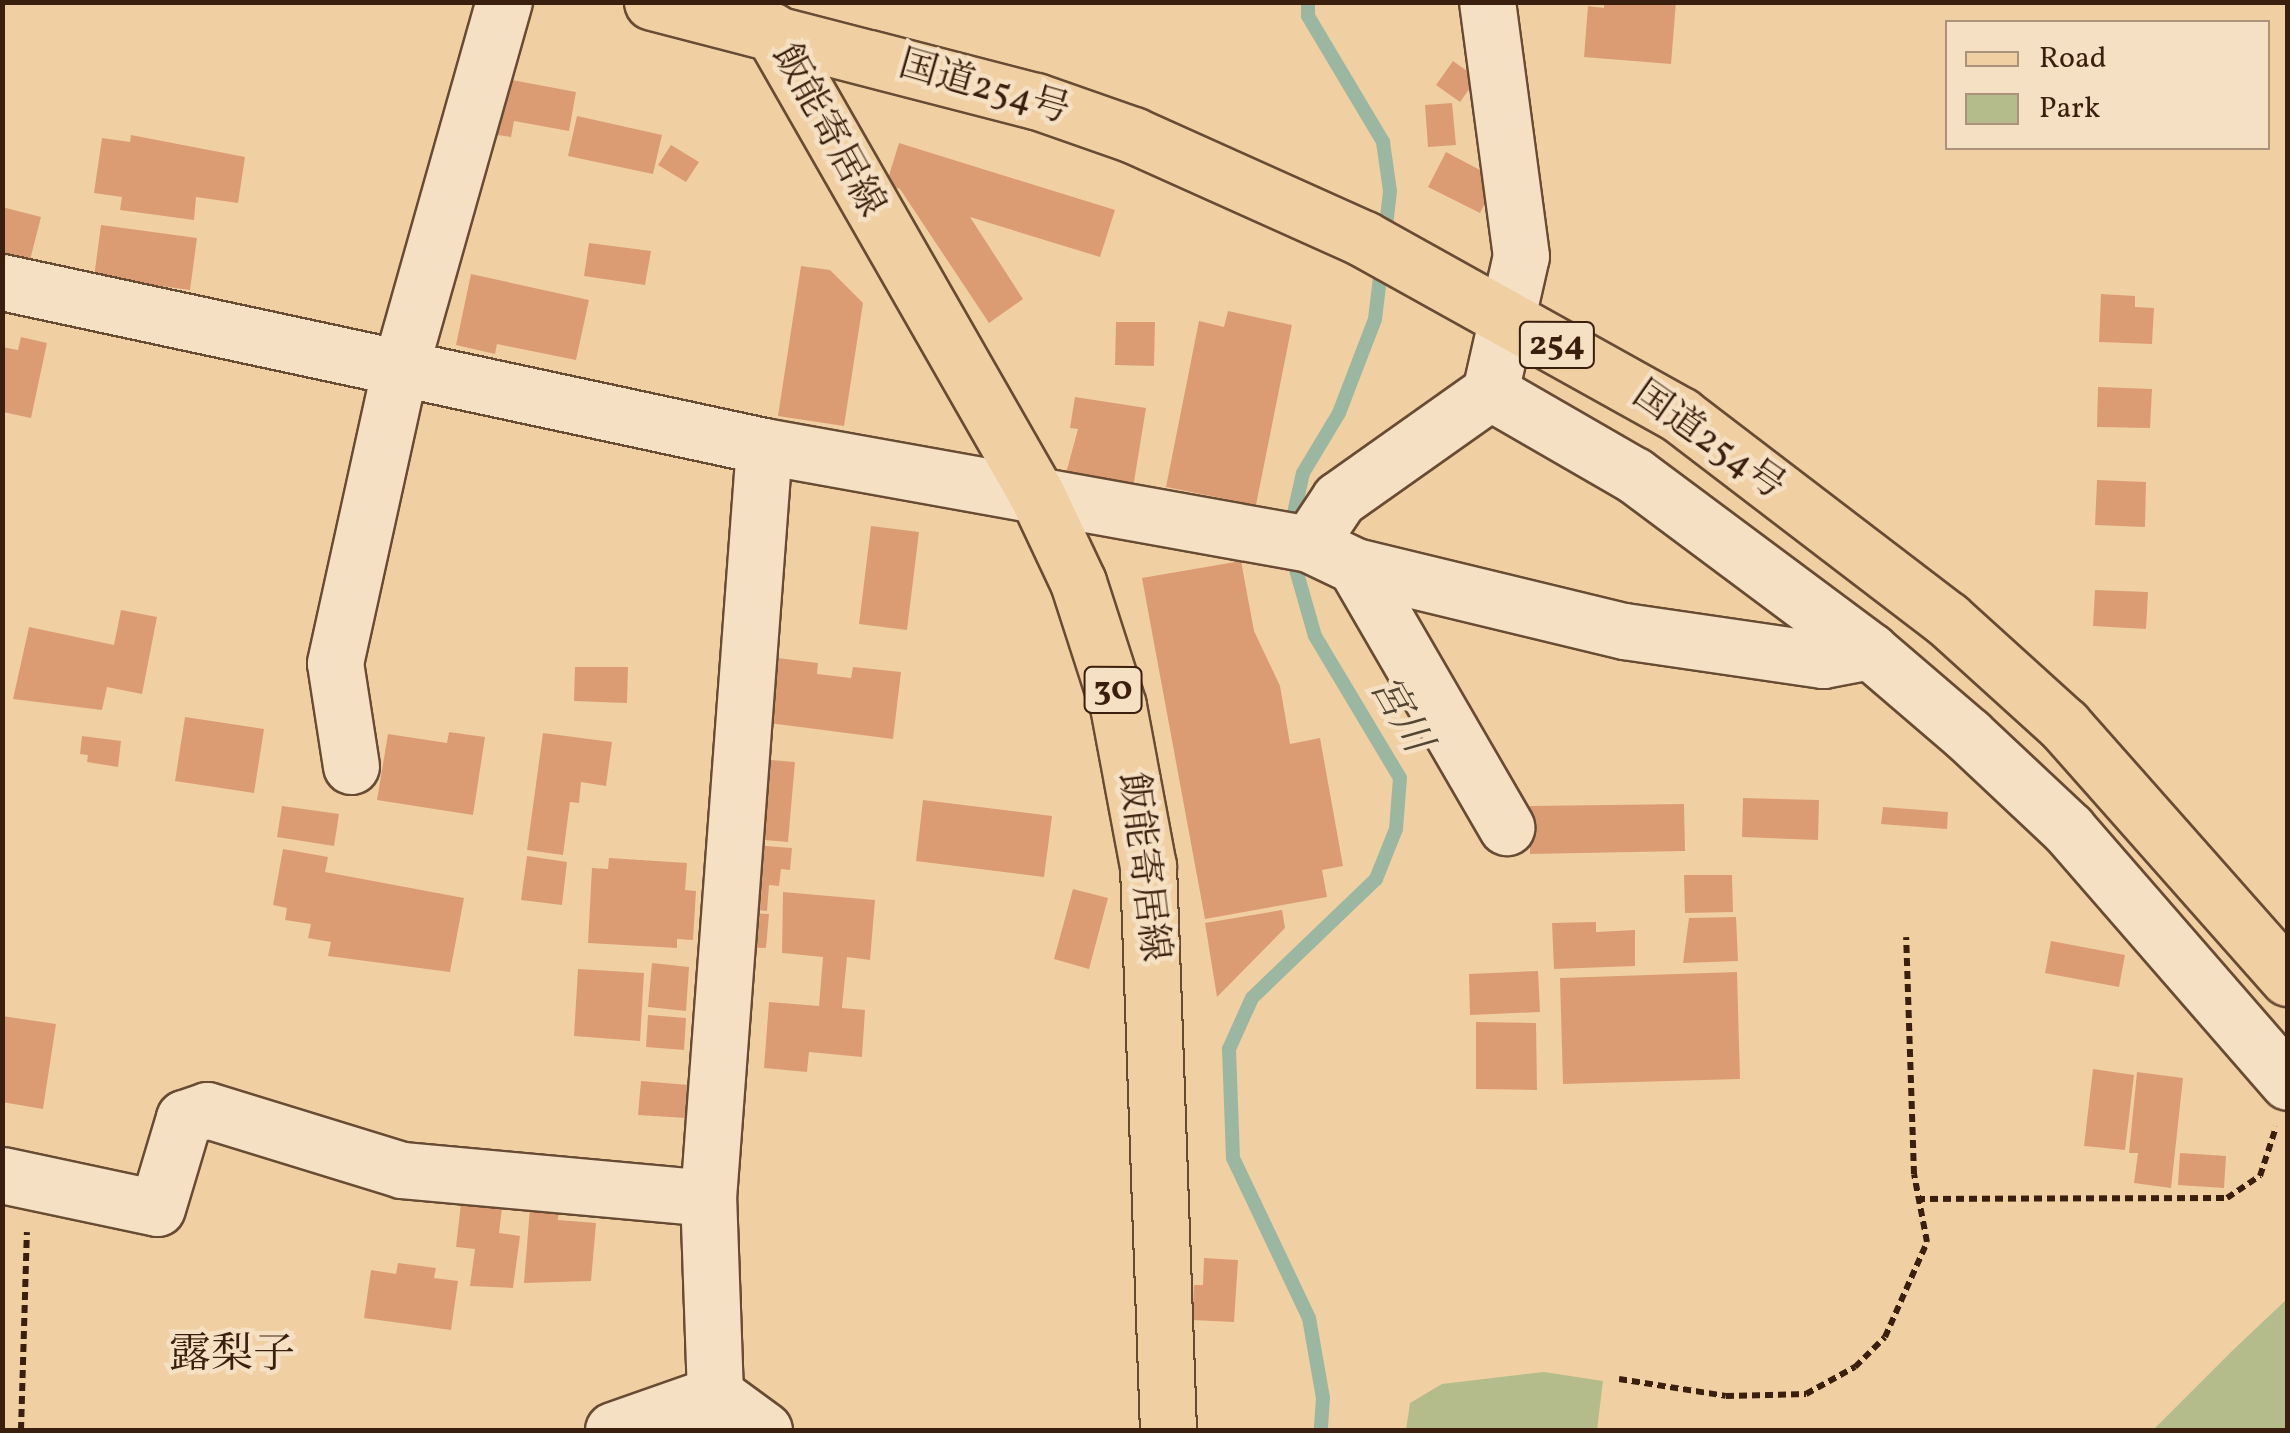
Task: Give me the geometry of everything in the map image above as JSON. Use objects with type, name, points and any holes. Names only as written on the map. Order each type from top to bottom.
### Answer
[{"type":"main road","name":"国道254号","points":[[652,2],[764,16],[1133,135],[1293,204],[1510,317],[1680,416],[1947,619],[2064,726],[2288,978]]},
{"type":"main road","name":"飯能寄居線","points":[[764,16],[1037,495],[1078,582],[1118,706],[1148,866],[1168,1430]]},
{"type":"street","points":[[352,766],[335,663],[399,372],[504,2]]},
{"type":"street","points":[[1311,548],[1339,499],[1490,392],[1521,256],[1487,3]]},
{"type":"street","points":[[2,282],[399,372],[764,446],[1311,548],[1624,631],[1823,660],[1870,651]]},
{"type":"street","points":[[1490,392],[1634,474],[1870,651],[2068,828],[2285,1094]]},
{"type":"street","points":[[718,1412],[708,1198],[764,446]]},
{"type":"street","points":[[1311,548],[1506,827]]},
{"type":"street","points":[[16,1178],[157,1208],[184,1118],[207,1110],[402,1170],[708,1198]]},
{"type":"street","points":[[613,1430],[718,1412],[764,1430]]},
{"type":"path","points":[[1619,1379],[1765,1398],[1806,1394],[1855,1367],[1885,1337],[1917,1277],[1927,1242],[1918,1199],[1906,938]]},
{"type":"path","points":[[1918,1199],[2228,1198],[2260,1176],[2285,1094]]},
{"type":"path","points":[[16,1178],[20,1430]]},
{"type":"green space","points":[[2287,1299],[2287,1430],[2153,1430],[2232,1351]]},
{"type":"green space","points":[[1544,1372],[1603,1381],[1597,1430],[1406,1430],[1410,1403],[1442,1384]]},
{"type":"building","points":[[1604,2],[1676,2],[1671,64],[1584,57],[1588,6],[1604,8]]},
{"type":"building","points":[[1453,61],[1477,78],[1460,102],[1436,85]]},
{"type":"building","points":[[501,78],[576,92],[569,131],[514,121],[511,137],[490,134]]},
{"type":"building","points":[[1452,103],[1456,145],[1428,147],[1425,105]]},
{"type":"building","points":[[577,116],[662,135],[653,174],[568,156]]},
{"type":"building","points":[[131,135],[245,157],[238,203],[196,197],[194,220],[120,210],[122,197],[94,193],[102,138],[130,142]]},
{"type":"building","points":[[899,143],[1115,210],[1100,257],[970,217],[1023,299],[989,323],[900,189],[886,185]]},
{"type":"building","points":[[671,145],[699,162],[686,182],[658,165]]},
{"type":"building","points":[[1446,152],[1497,179],[1480,213],[1428,187]]},
{"type":"building","points":[[2,207],[41,217],[29,264],[2,257]]},
{"type":"building","points":[[101,225],[197,238],[190,290],[94,277]]},
{"type":"building","points":[[589,243],[651,251],[645,285],[584,276]]},
{"type":"building","points":[[801,266],[830,270],[863,303],[844,426],[778,416]]},
{"type":"building","points":[[471,274],[589,300],[576,360],[497,344],[495,354],[456,345]]},
{"type":"building","points":[[2101,294],[2135,296],[2135,307],[2154,308],[2152,344],[2099,342]]},
{"type":"building","points":[[1228,311],[1292,325],[1256,505],[1166,487],[1199,321],[1224,327]]},
{"type":"building","points":[[1116,322],[1155,322],[1154,366],[1115,365]]},
{"type":"building","points":[[21,337],[47,343],[31,418],[3,412],[2,347],[18,350]]},
{"type":"building","points":[[2098,387],[2152,389],[2150,428],[2097,427]]},
{"type":"building","points":[[1075,397],[1146,408],[1133,488],[1065,477],[1078,429],[1070,428]]},
{"type":"building","points":[[2097,480],[2146,482],[2145,527],[2095,525]]},
{"type":"building","points":[[871,526],[919,532],[907,630],[859,624]]},
{"type":"building","points":[[1241,561],[1254,631],[1280,686],[1290,744],[1320,738],[1343,866],[1322,870],[1327,897],[1205,919],[1142,578]]},
{"type":"building","points":[[2095,590],[2148,592],[2146,629],[2093,626]]},
{"type":"building","points":[[121,610],[157,617],[142,694],[107,687],[102,710],[13,699],[29,627],[114,645]]},
{"type":"building","points":[[777,658],[818,663],[817,674],[851,678],[853,667],[901,672],[893,739],[769,723]]},
{"type":"building","points":[[575,667],[628,667],[627,703],[574,701]]},
{"type":"building","points":[[185,717],[264,729],[254,793],[175,781]]},
{"type":"building","points":[[449,732],[485,737],[473,815],[377,800],[388,734],[447,743]]},
{"type":"building","points":[[543,733],[612,742],[606,786],[581,782],[579,803],[570,802],[563,855],[527,850]]},
{"type":"building","points":[[82,736],[121,741],[118,767],[87,762],[88,755],[80,754]]},
{"type":"building","points":[[760,759],[795,762],[788,842],[753,839]]},
{"type":"building","points":[[1743,798],[1819,800],[1818,840],[1742,837]]},
{"type":"building","points":[[923,800],[1052,816],[1044,877],[916,861]]},
{"type":"building","points":[[1684,804],[1685,851],[1530,854],[1530,806]]},
{"type":"building","points":[[282,806],[339,814],[334,846],[277,837]]},
{"type":"building","points":[[1883,807],[1948,812],[1947,829],[1881,824]]},
{"type":"building","points":[[753,845],[792,848],[790,870],[781,869],[779,886],[769,885],[767,911],[747,909]]},
{"type":"building","points":[[283,849],[328,857],[325,872],[464,898],[450,972],[328,956],[331,942],[308,938],[311,924],[285,920],[287,908],[273,905]]},
{"type":"building","points":[[527,856],[567,862],[562,905],[521,900]]},
{"type":"building","points":[[609,858],[687,863],[685,890],[696,891],[693,940],[677,939],[677,948],[588,943],[592,868],[608,869]]},
{"type":"building","points":[[1684,875],[1732,875],[1733,912],[1685,913]]},
{"type":"building","points":[[1073,889],[1108,898],[1089,969],[1054,959]]},
{"type":"building","points":[[783,892],[875,900],[870,960],[847,957],[842,1008],[865,1010],[862,1057],[809,1052],[807,1072],[764,1068],[769,1002],[819,1006],[823,957],[782,953]]},
{"type":"building","points":[[1282,910],[1285,928],[1217,997],[1205,923]]},
{"type":"building","points":[[748,913],[769,914],[766,948],[745,947]]},
{"type":"building","points":[[1736,917],[1738,961],[1683,963],[1689,918]]},
{"type":"building","points":[[1596,922],[1596,932],[1635,930],[1635,966],[1554,969],[1552,923]]},
{"type":"building","points":[[2051,941],[2125,955],[2119,987],[2045,973]]},
{"type":"building","points":[[652,963],[689,967],[686,1011],[648,1007]]},
{"type":"building","points":[[578,969],[644,973],[640,1041],[574,1036]]},
{"type":"building","points":[[1538,971],[1540,1012],[1470,1015],[1469,974]]},
{"type":"building","points":[[1737,972],[1740,1079],[1563,1084],[1560,978]]},
{"type":"building","points":[[648,1015],[686,1018],[684,1050],[646,1047]]},
{"type":"building","points":[[2,1016],[56,1024],[43,1109],[2,1102]]},
{"type":"building","points":[[1476,1022],[1536,1023],[1537,1090],[1476,1089]]},
{"type":"building","points":[[2093,1069],[2134,1075],[2125,1150],[2084,1146]]},
{"type":"building","points":[[2137,1072],[2183,1078],[2171,1188],[2134,1183],[2138,1153],[2129,1153]]},
{"type":"building","points":[[641,1081],[689,1085],[686,1118],[638,1115]]},
{"type":"building","points":[[2180,1153],[2226,1156],[2224,1188],[2178,1185]]},
{"type":"building","points":[[461,1203],[502,1208],[499,1233],[520,1236],[513,1288],[470,1286],[475,1249],[456,1247]]},
{"type":"building","points":[[530,1207],[559,1209],[558,1220],[596,1223],[591,1281],[524,1283]]},
{"type":"building","points":[[1204,1258],[1238,1260],[1234,1322],[1192,1320],[1194,1285],[1203,1285]]},
{"type":"building","points":[[398,1263],[436,1268],[434,1278],[458,1281],[451,1330],[364,1318],[371,1270],[396,1274]]},
{"type":"waterway","name":"宮川","points":[[1308,2],[1308,16],[1383,142],[1390,191],[1385,235]]},
{"type":"waterway","name":"宮川","points":[[1290,531],[1303,473],[1339,413],[1375,319],[1382,261]]},
{"type":"waterway","name":"宮川","points":[[1291,552],[1315,636],[1400,778],[1396,829],[1376,879],[1252,998],[1229,1049],[1233,1158],[1309,1318],[1323,1398],[1321,1430]]},
{"type":"district","name":"露梨子","points":[[232,1357]]}]
